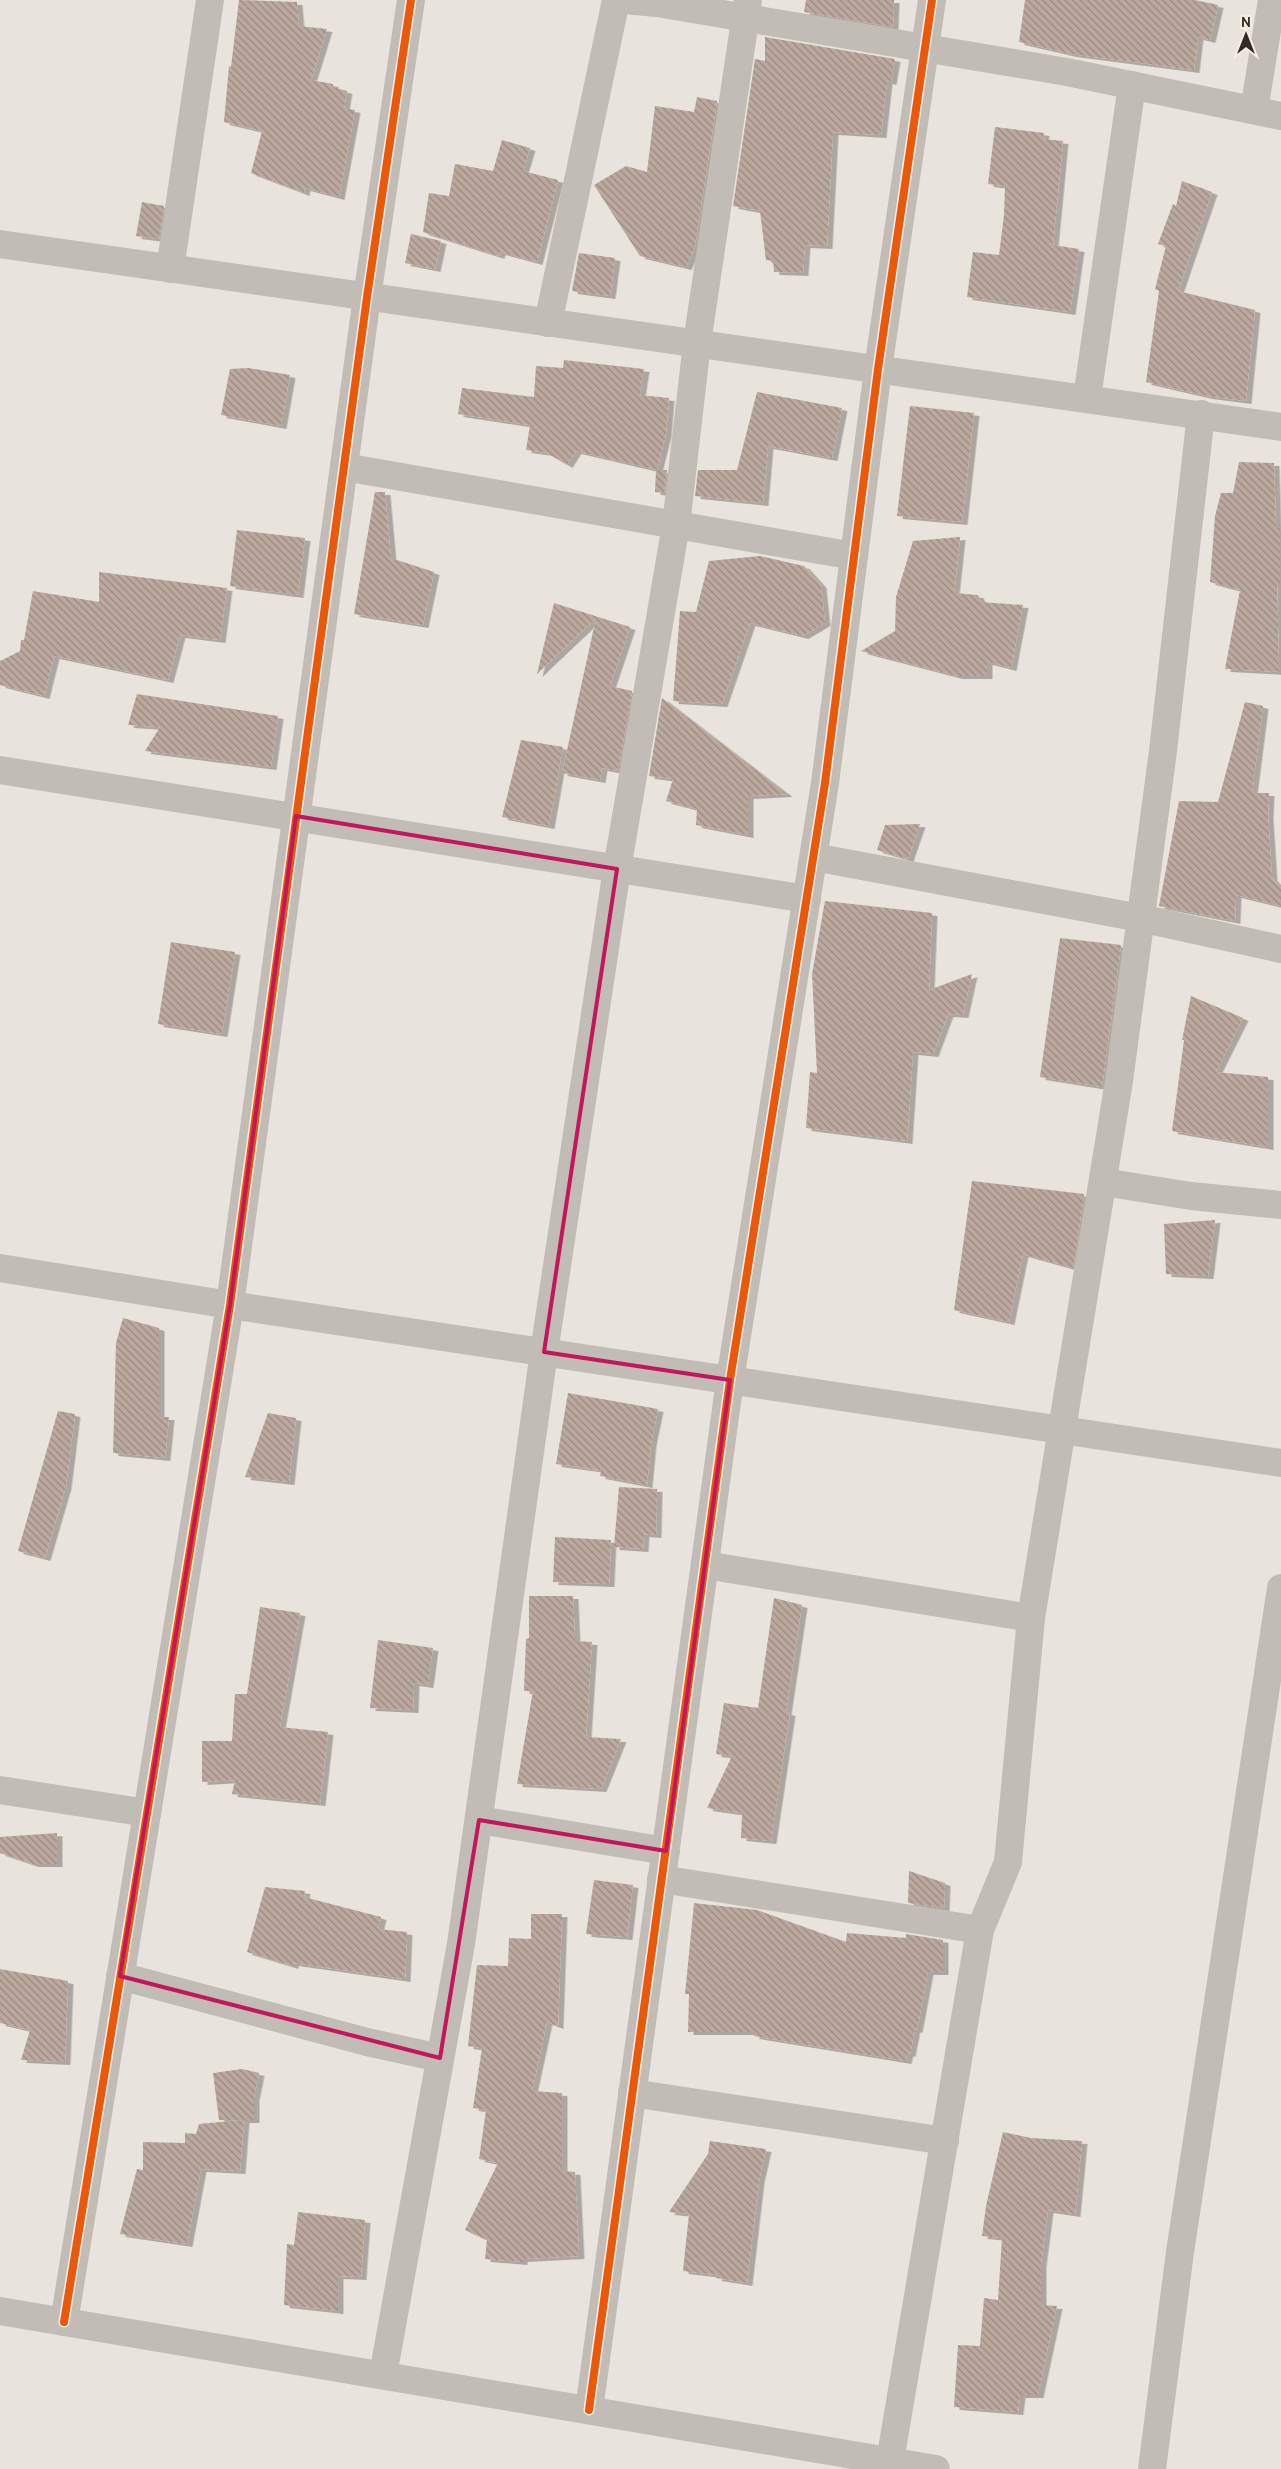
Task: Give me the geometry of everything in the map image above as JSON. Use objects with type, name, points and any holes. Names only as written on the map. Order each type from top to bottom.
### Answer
[{"type":"street","points":[[170,268],[210,0]]},
{"type":"street","points":[[64,2322],[230,1305],[367,298],[410,0]]},
{"type":"street","points":[[548,323],[616,0]]},
{"type":"street","points":[[624,0],[747,9],[925,47],[1132,85],[1281,116]]},
{"type":"street","points":[[589,2410],[730,1380],[814,857],[878,368],[932,0]]},
{"type":"street","points":[[1254,110],[1272,0]]},
{"type":"street","points":[[383,2375],[461,1944],[544,1352],[617,869],[676,525],[697,343],[747,9]]},
{"type":"street","points":[[1087,398],[1132,85]]},
{"type":"street","points":[[0,244],[367,298],[878,368],[1281,427]]},
{"type":"street","points":[[890,2461],[980,1930],[1008,1862],[1031,1618],[1104,1182],[1163,751],[1201,414]]},
{"type":"street","points":[[344,467],[854,556]]},
{"type":"street","points":[[0,770],[296,816],[807,900]]},
{"type":"street","points":[[814,857],[1140,918],[1281,949]]},
{"type":"street","points":[[1104,1182],[1191,1196],[1281,1205]]},
{"type":"street","points":[[0,1268],[230,1305],[1281,1463]]},
{"type":"street","points":[[705,1565],[1031,1618]]},
{"type":"street","points":[[1152,2469],[1180,2252],[1281,1588]]},
{"type":"street","points":[[0,1790],[147,1813]]},
{"type":"street","points":[[479,1820],[666,1850]]},
{"type":"street","points":[[661,1880],[980,1930]]},
{"type":"street","points":[[120,1976],[367,2042],[440,2058]]},
{"type":"street","points":[[632,2093],[945,2141]]},
{"type":"street","points":[[0,2311],[936,2469]]},
{"type":"highlighted area","points":[[296,816],[617,869],[544,1352],[730,1380],[666,1851],[479,1820],[440,2058],[120,1976],[230,1305]]},
{"type":"building","points":[[239,0],[297,2],[299,26],[327,29],[311,80],[333,84],[333,87],[347,91],[344,108],[355,110],[339,197],[305,188],[304,193],[251,173],[262,131],[224,122],[229,66],[231,67]]},
{"type":"building","points":[[806,0],[894,0],[893,27],[804,12]]},
{"type":"building","points":[[1025,0],[1195,0],[1218,5],[1210,40],[1198,37],[1194,70],[1071,54],[1019,42]]},
{"type":"building","points":[[765,37],[895,59],[891,82],[887,81],[881,135],[833,132],[827,246],[805,245],[803,273],[774,272],[773,261],[766,260],[760,211],[733,206],[755,59],[765,61]]},
{"type":"building","points":[[697,97],[717,101],[695,247],[686,267],[640,256],[594,185],[626,166],[647,172],[655,106],[694,112]]},
{"type":"building","points":[[995,127],[1044,133],[1043,139],[1063,141],[1053,245],[1079,249],[1070,312],[967,297],[973,252],[999,255],[1004,215],[1005,186],[988,184]]},
{"type":"building","points":[[502,140],[530,148],[523,171],[558,180],[537,262],[500,252],[499,256],[423,232],[429,193],[449,196],[455,164],[493,171]]},
{"type":"building","points":[[1182,181],[1212,192],[1178,291],[1255,310],[1246,401],[1207,396],[1146,382],[1159,291],[1155,289],[1166,246],[1158,244],[1173,204],[1176,206]]},
{"type":"building","points":[[142,202],[164,206],[159,239],[136,236]]},
{"type":"building","points":[[411,234],[441,241],[435,269],[405,263]]},
{"type":"building","points":[[579,253],[615,258],[610,296],[572,291]]},
{"type":"building","points":[[564,360],[644,369],[640,395],[669,398],[666,434],[657,470],[576,451],[567,465],[547,453],[526,450],[530,425],[458,414],[462,388],[534,397],[536,366],[563,368]]},
{"type":"building","points":[[249,368],[290,375],[281,426],[221,415],[230,369]]},
{"type":"building","points":[[757,392],[842,408],[832,458],[768,446],[763,503],[695,496],[698,470],[737,470]]},
{"type":"building","points":[[910,406],[974,413],[962,522],[897,516]]},
{"type":"building","points":[[1239,462],[1274,463],[1276,528],[1280,528],[1280,583],[1277,583],[1279,672],[1225,669],[1240,590],[1210,582],[1215,516],[1221,493],[1233,493]]},
{"type":"building","points":[[656,470],[667,470],[664,493],[655,492]]},
{"type":"building","points":[[375,492],[385,492],[391,558],[434,572],[423,625],[354,614]]},
{"type":"building","points":[[237,530],[305,538],[298,595],[230,586]]},
{"type":"building","points":[[960,537],[954,593],[978,595],[981,602],[1023,605],[1011,668],[987,662],[987,676],[957,676],[861,651],[895,631],[896,597],[913,541]]},
{"type":"building","points":[[760,556],[804,566],[821,585],[825,623],[803,636],[750,623],[722,704],[673,701],[680,611],[696,612],[709,561]]},
{"type":"building","points":[[99,572],[227,588],[220,640],[180,635],[168,680],[54,656],[44,696],[0,685],[0,661],[20,651],[21,640],[24,640],[33,591],[99,602]]},
{"type":"building","points":[[554,603],[630,627],[610,686],[632,691],[618,771],[602,768],[600,780],[562,773],[596,618],[537,674]]},
{"type":"building","points":[[137,694],[278,716],[271,767],[145,751],[160,727],[128,725]]},
{"type":"building","points":[[662,698],[787,794],[748,796],[748,835],[696,825],[697,809],[666,801],[673,779],[649,776]]},
{"type":"building","points":[[1245,702],[1263,706],[1252,793],[1269,793],[1268,816],[1272,878],[1281,888],[1281,906],[1236,895],[1235,921],[1159,906],[1179,801],[1218,802]]},
{"type":"building","points":[[521,740],[563,747],[549,826],[502,817]]},
{"type":"building","points":[[920,824],[908,859],[877,850],[885,825]]},
{"type":"building","points":[[825,901],[932,913],[929,990],[972,974],[963,1015],[948,1014],[933,1054],[913,1052],[907,1141],[806,1128],[810,1072],[817,1073],[812,974]]},
{"type":"building","points":[[1060,938],[1121,945],[1102,1087],[1040,1077]]},
{"type":"building","points":[[171,942],[235,952],[222,1034],[158,1024]]},
{"type":"building","points":[[1191,996],[1243,1018],[1216,1072],[1268,1077],[1268,1147],[1172,1131],[1184,1040],[1182,1040]]},
{"type":"building","points":[[972,1181],[1084,1194],[1073,1268],[1023,1254],[1009,1322],[954,1310]]},
{"type":"building","points":[[1215,1220],[1208,1276],[1166,1274],[1164,1224]]},
{"type":"building","points":[[123,1318],[159,1328],[159,1417],[169,1417],[165,1458],[113,1453],[116,1343]]},
{"type":"building","points":[[568,1393],[658,1409],[651,1443],[647,1485],[600,1476],[601,1470],[556,1464]]},
{"type":"building","points":[[58,1411],[75,1414],[66,1486],[45,1558],[18,1551]]},
{"type":"building","points":[[268,1413],[296,1418],[289,1482],[245,1477]]},
{"type":"building","points":[[619,1487],[657,1489],[656,1535],[644,1534],[643,1549],[614,1547]]},
{"type":"building","points":[[555,1537],[611,1540],[609,1584],[553,1582]]},
{"type":"building","points":[[529,1596],[573,1596],[575,1641],[592,1642],[586,1737],[621,1739],[601,1789],[517,1784],[533,1691],[524,1691],[526,1639],[529,1638]]},
{"type":"building","points":[[774,1598],[802,1605],[786,1712],[790,1713],[771,1841],[741,1838],[742,1813],[707,1808],[732,1756],[716,1754],[724,1703],[758,1708]]},
{"type":"building","points":[[260,1607],[300,1613],[280,1727],[328,1732],[320,1803],[232,1794],[235,1780],[202,1782],[202,1741],[232,1741],[235,1694],[247,1694]]},
{"type":"building","points":[[378,1640],[433,1648],[428,1685],[414,1683],[413,1710],[370,1708]]},
{"type":"building","points":[[57,1833],[57,1864],[33,1864],[0,1853],[0,1837]]},
{"type":"building","points":[[909,1871],[945,1883],[944,1908],[908,1903]]},
{"type":"building","points":[[594,1880],[633,1885],[627,1937],[586,1934]]},
{"type":"building","points":[[265,1887],[305,1891],[304,1897],[381,1917],[378,1929],[407,1932],[405,1979],[293,1963],[293,1966],[247,1952]]},
{"type":"building","points":[[694,1903],[757,1910],[846,1942],[847,1933],[906,1938],[906,1934],[943,1940],[943,1972],[928,1972],[917,2030],[915,2029],[910,2054],[908,2053],[906,2061],[754,2036],[754,2032],[688,2032],[689,1994],[685,1994]]},
{"type":"building","points":[[531,1914],[562,1914],[558,2026],[547,2022],[532,2091],[562,2093],[562,2171],[575,2172],[579,2256],[522,2259],[522,2262],[485,2259],[487,2240],[465,2230],[498,2163],[479,2159],[486,2110],[473,2108],[482,2048],[468,2046],[477,1965],[508,1966],[509,1938],[531,1939]]},
{"type":"building","points":[[0,1969],[68,1981],[65,2062],[21,2060],[30,2030],[0,2023]]},
{"type":"building","points":[[242,2069],[259,2073],[254,2098],[254,2120],[244,2120],[240,2171],[201,2169],[187,2244],[120,2234],[137,2169],[143,2170],[143,2142],[185,2143],[185,2133],[196,2134],[199,2124],[242,2120],[219,2120],[213,2073]]},
{"type":"building","points":[[1003,2132],[1031,2138],[1082,2141],[1075,2214],[1048,2210],[1041,2264],[1041,2305],[1057,2306],[1038,2395],[1020,2395],[1018,2412],[954,2407],[958,2345],[980,2346],[984,2298],[998,2300],[1002,2238],[982,2236],[986,2206]]},
{"type":"building","points":[[710,2141],[766,2149],[759,2180],[747,2283],[716,2278],[717,2275],[683,2271],[689,2214],[669,2212],[708,2154]]},
{"type":"building","points":[[298,2212],[365,2220],[361,2277],[338,2276],[338,2311],[284,2305],[287,2244],[294,2245]]},
{"type":"cycle path","points":[[64,2322],[230,1305],[367,297],[411,0]]},
{"type":"cycle path","points":[[589,2410],[730,1380],[825,783],[878,369],[932,0]]}]
